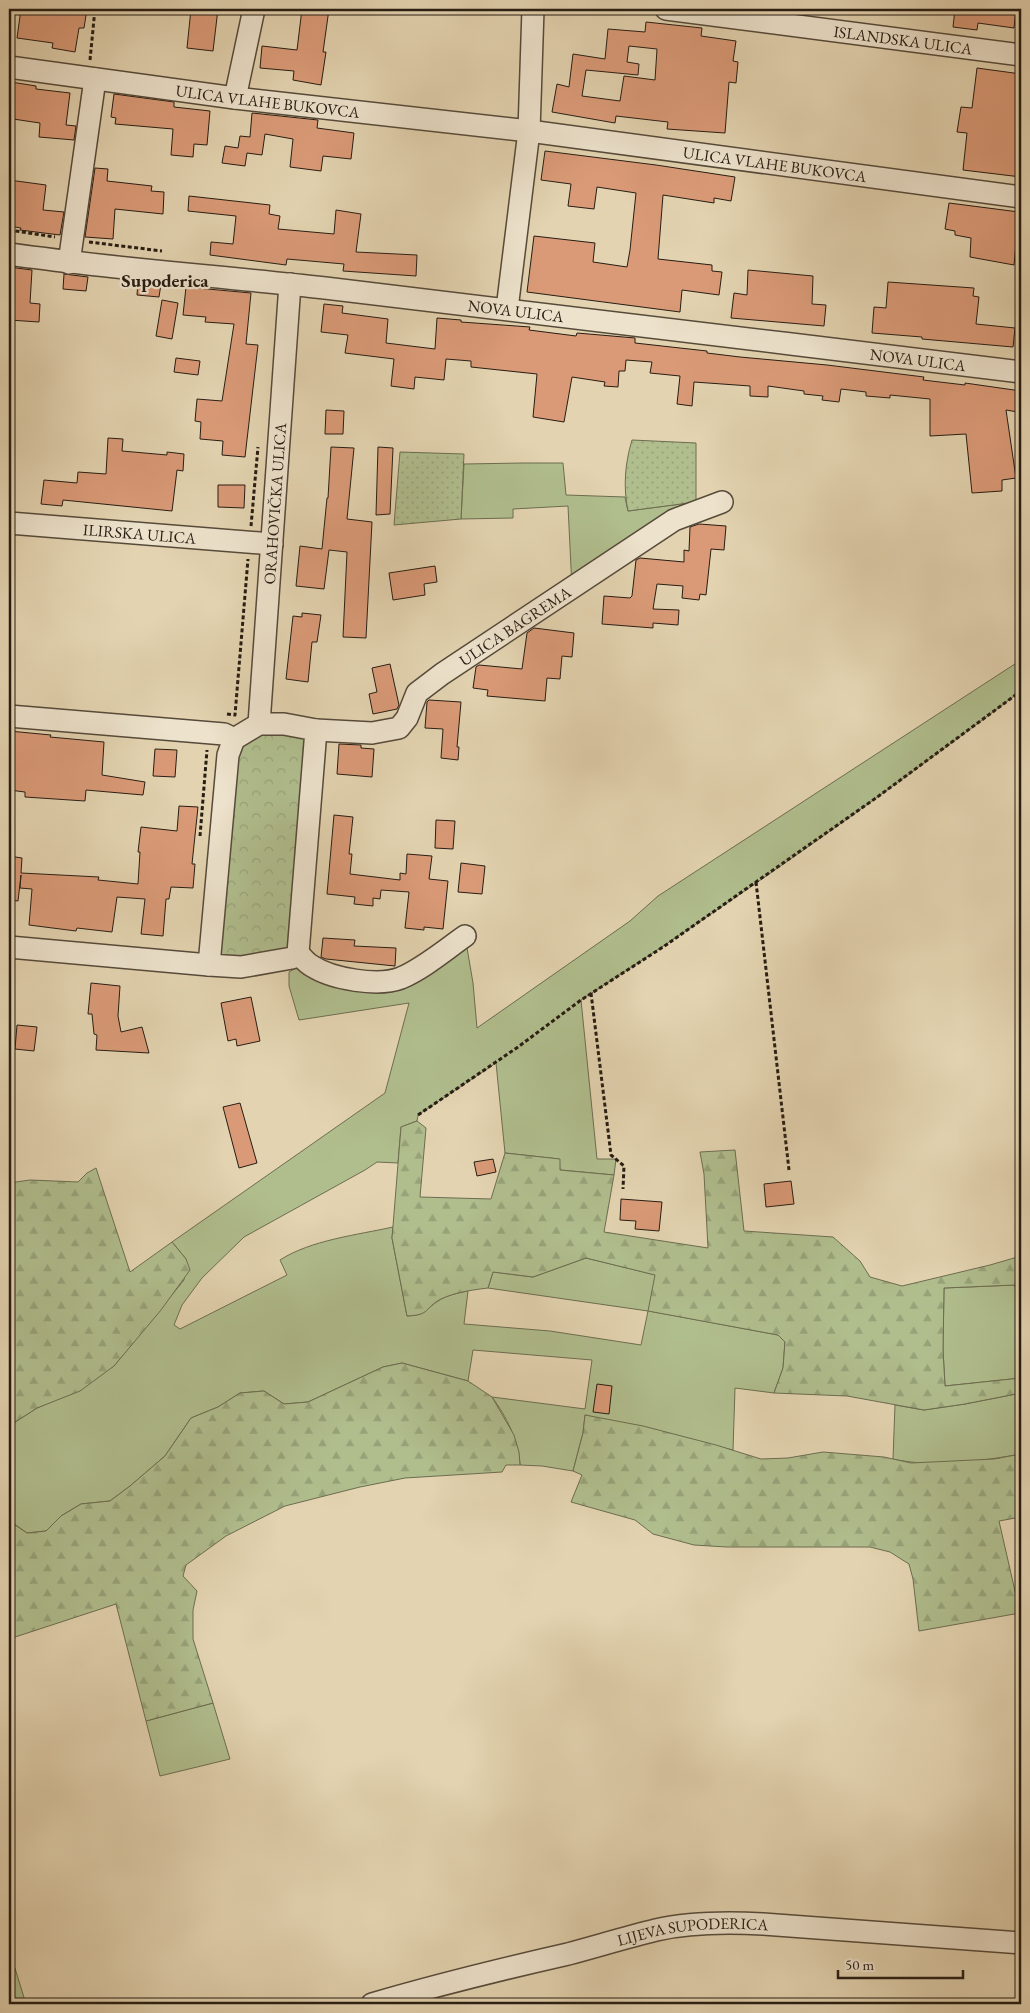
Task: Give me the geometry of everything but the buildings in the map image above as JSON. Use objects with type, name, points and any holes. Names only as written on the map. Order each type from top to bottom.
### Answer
[{"type":"street","points":[[234,98],[254,9]]},
{"type":"street","points":[[507,309],[529,131],[533,9]]},
{"type":"street","name":"ISLANDSKA ULICA","points":[[666,9],[1021,55]]},
{"type":"street","name":"ULICA VLAHE BUKOVCA","points":[[9,67],[92,72],[234,98],[529,131],[1021,197]]},
{"type":"street","points":[[69,263],[92,72]]},
{"type":"street","name":"NOVA ULICA","points":[[9,254],[69,263],[290,284],[507,309],[1021,372]]},
{"type":"street","name":"ORAHOVIČKA ULICA","points":[[259,724],[290,284]]},
{"type":"street","name":"ULICA BAGREMA","points":[[316,730],[372,733],[399,728],[407,718],[417,693],[442,674],[674,520],[722,502]]},
{"type":"street","name":"ILIRSKA ULICA","points":[[9,523],[272,544]]},
{"type":"street","points":[[9,716],[224,734],[234,739]]},
{"type":"street","points":[[9,947],[209,965],[241,967],[292,958],[298,953],[316,730],[284,724],[259,724],[234,739],[225,769],[209,965]]},
{"type":"street","points":[[298,953],[310,965],[326,974],[349,979],[388,981],[400,978],[421,966],[465,936]]},
{"type":"street","name":"LIJEVA SUPODERICA","points":[[372,2004],[658,1929],[690,1924],[722,1922],[763,1924],[1021,1943]]},
{"type":"path","points":[[92,72],[96,9]]},
{"type":"path","points":[[225,714],[235,715],[258,444]]},
{"type":"path","points":[[418,1115],[518,1047],[591,993],[663,947],[756,882],[925,763],[1021,691]]},
{"type":"path","points":[[198,748],[207,749],[200,836]]},
{"type":"path","points":[[756,882],[789,1170]]},
{"type":"path","points":[[591,993],[611,1156],[624,1166],[623,1189]]},
{"type":"green space","points":[[632,440],[696,443],[696,502],[628,511],[626,475]]},
{"type":"green space","points":[[400,452],[464,454],[461,519],[394,525]]},
{"type":"green space","points":[[563,463],[566,495],[625,497],[628,511],[696,502],[572,588],[568,506],[513,509],[513,518],[461,519],[464,464]]},
{"type":"green space","points":[[1021,660],[1021,691],[804,850],[581,1000],[597,1159],[616,1159],[614,1175],[560,1170],[559,1159],[505,1153],[496,1063],[418,1115],[417,1121],[401,1127],[398,1163],[377,1162],[244,1237],[202,1278],[182,1305],[174,1325],[180,1329],[287,1275],[280,1260],[292,1253],[335,1239],[393,1227],[392,1238],[407,1316],[422,1313],[441,1299],[453,1294],[468,1291],[464,1324],[550,1331],[641,1345],[648,1311],[488,1288],[493,1272],[533,1277],[586,1258],[656,1275],[649,1311],[778,1335],[785,1341],[783,1368],[774,1393],[735,1388],[733,1450],[585,1415],[583,1433],[573,1471],[520,1465],[511,1429],[492,1397],[585,1409],[592,1360],[473,1350],[468,1381],[402,1363],[383,1367],[308,1402],[284,1404],[264,1391],[240,1393],[218,1407],[191,1418],[165,1456],[110,1501],[81,1504],[61,1516],[46,1531],[27,1533],[13,1523],[9,1524],[9,1426],[37,1408],[55,1400],[114,1366],[184,1280],[186,1259],[172,1242],[385,1093],[409,1003],[299,1020],[289,986],[289,972],[299,966],[388,981],[465,936],[473,983],[477,1028],[630,921],[658,896]]},
{"type":"green space","points":[[265,732],[309,736],[295,933],[288,949],[227,960],[220,954],[238,752],[254,736]]},
{"type":"green space","points":[[417,1121],[426,1128],[420,1197],[491,1199],[505,1153],[560,1159],[560,1170],[614,1175],[604,1232],[708,1248],[704,1174],[700,1152],[735,1150],[744,1231],[833,1237],[860,1261],[870,1277],[902,1286],[1021,1256],[1021,1296],[1017,1297],[1015,1285],[944,1288],[943,1350],[945,1386],[1021,1378],[1021,1393],[924,1410],[847,1396],[774,1393],[783,1368],[785,1342],[778,1335],[648,1311],[655,1275],[586,1258],[533,1277],[493,1272],[488,1288],[452,1295],[436,1302],[424,1313],[407,1316],[392,1238],[401,1127]]},
{"type":"green space","points":[[96,1168],[130,1272],[172,1242],[186,1259],[190,1270],[161,1310],[114,1366],[80,1391],[37,1408],[9,1426],[9,1183],[30,1180],[78,1182],[87,1173]]},
{"type":"green space","points":[[1015,1285],[1017,1297],[1021,1296],[1021,1378],[945,1386],[943,1350],[944,1288]]},
{"type":"green space","points":[[402,1363],[468,1381],[492,1397],[514,1435],[519,1452],[520,1465],[506,1465],[502,1472],[405,1478],[285,1506],[226,1536],[186,1565],[183,1576],[197,1591],[193,1610],[193,1639],[213,1703],[146,1721],[116,1604],[9,1639],[9,1524],[12,1523],[27,1533],[46,1531],[61,1516],[81,1504],[110,1501],[165,1456],[191,1418],[218,1407],[240,1393],[264,1391],[284,1404],[308,1402],[383,1367]]},
{"type":"green space","points":[[1021,1393],[1021,1454],[974,1461],[940,1463],[908,1462],[893,1459],[895,1405],[924,1410]]},
{"type":"green space","points":[[585,1415],[643,1426],[761,1459],[788,1458],[823,1452],[884,1457],[911,1463],[994,1459],[1021,1454],[1021,1517],[999,1521],[1020,1613],[919,1631],[913,1579],[909,1564],[890,1552],[870,1547],[727,1547],[694,1545],[653,1534],[635,1520],[571,1502],[582,1475],[573,1471],[583,1433]]},
{"type":"green space","points":[[213,1703],[230,1759],[160,1776],[146,1721]]},
{"type":"green space","points":[[10,1952],[26,2004],[9,2004]]},
{"type":"district","name":"Supoderica","points":[[165,280]]}]
